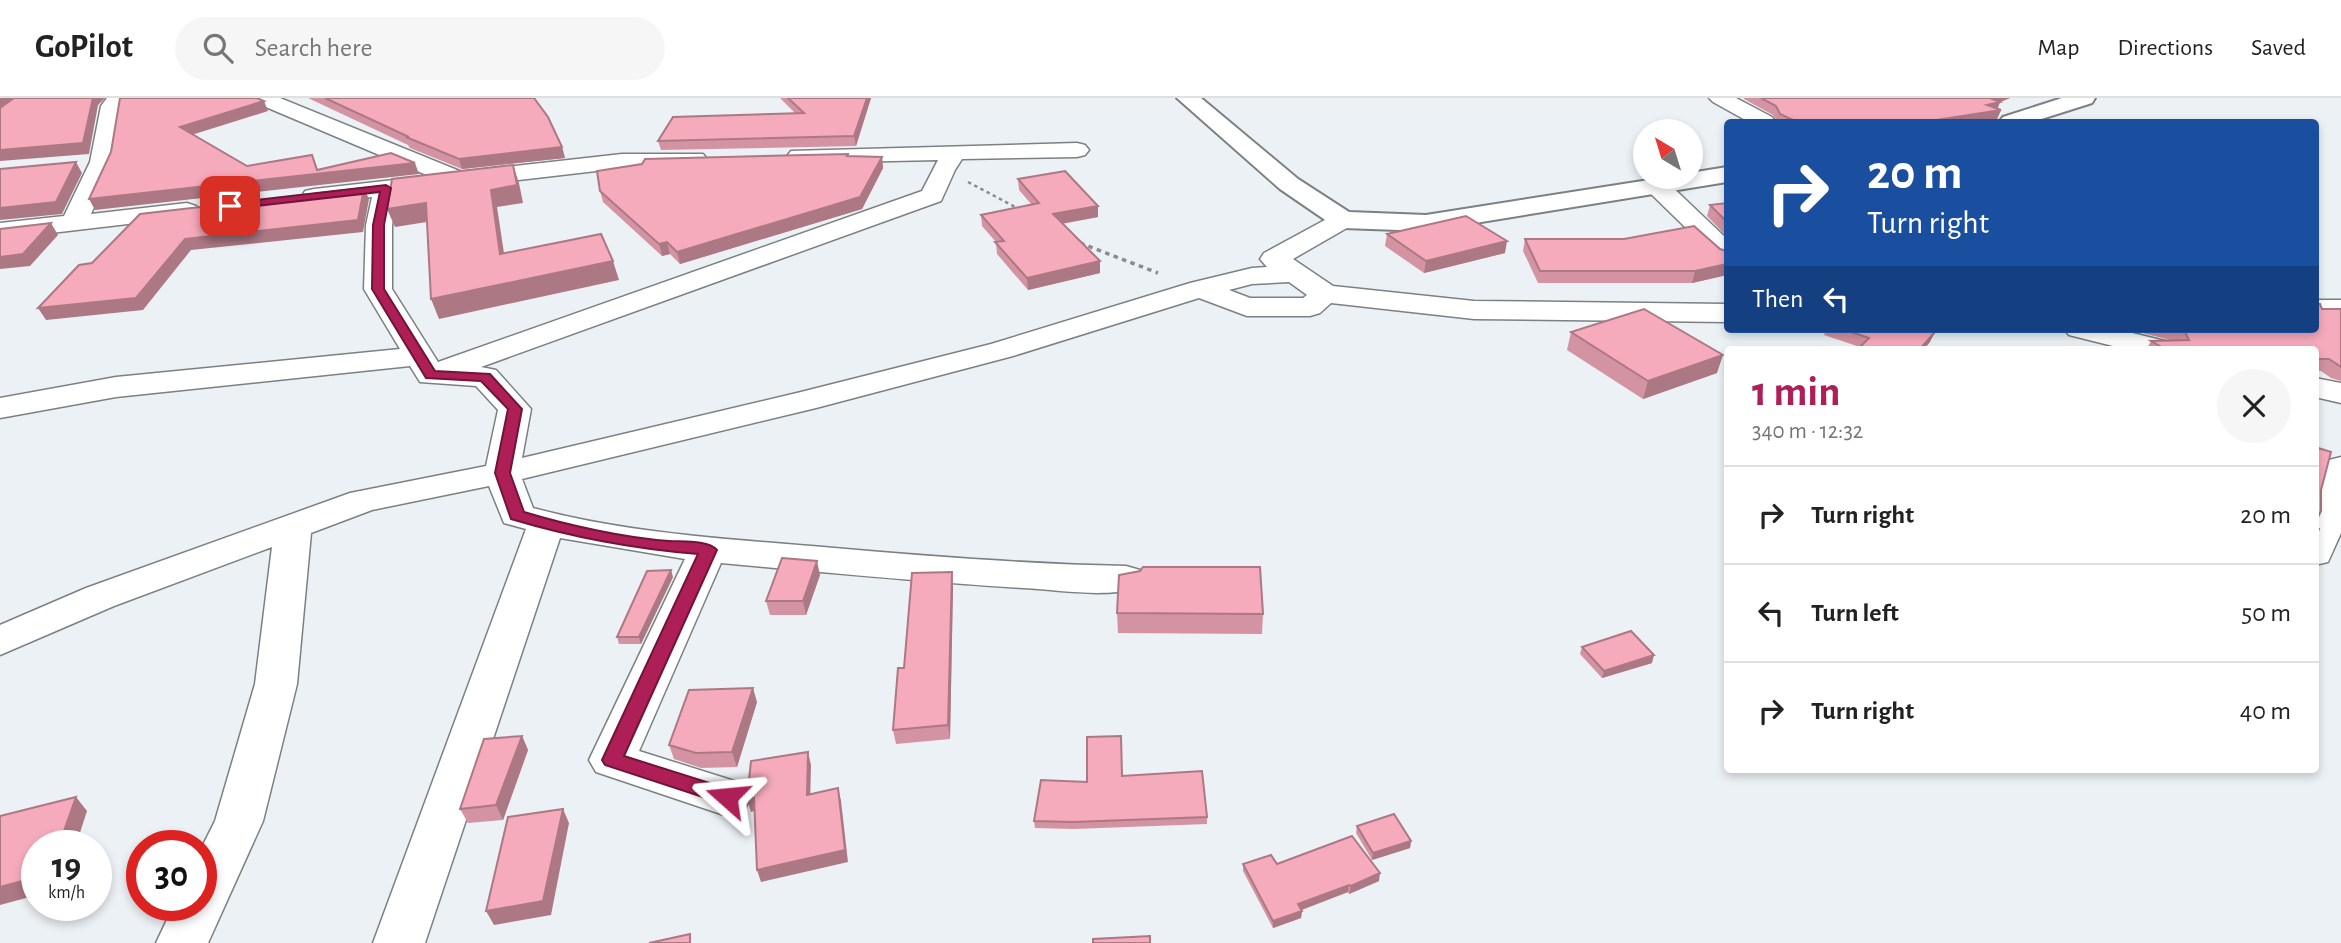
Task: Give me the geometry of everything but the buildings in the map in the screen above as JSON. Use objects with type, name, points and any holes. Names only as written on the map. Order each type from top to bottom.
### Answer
[{"type":"main road","points":[[1188,98],[1289,184],[1343,220],[1426,223],[1638,189]]},
{"type":"main road","points":[[2020,119],[2084,98]]},
{"type":"main road","points":[[1703,179],[1724,175]]},
{"type":"street","points":[[74,223],[102,162],[112,106],[118,98]]},
{"type":"street","points":[[261,98],[460,180]]},
{"type":"street","points":[[1720,98],[1758,119]]},
{"type":"street","points":[[775,157],[950,161],[1077,150]]},
{"type":"street","points":[[291,199],[622,161],[720,159]]},
{"type":"street","points":[[425,366],[932,196],[950,161]]},
{"type":"street","points":[[75,164],[102,162]]},
{"type":"street","points":[[386,188],[379,225],[378,289],[425,366]]},
{"type":"street","points":[[1660,189],[1724,250]]},
{"type":"street","points":[[0,231],[209,208]]},
{"type":"street","points":[[1343,220],[1274,260],[1325,295],[1474,310],[1724,313]]},
{"type":"street","points":[[0,641],[100,597],[363,501],[502,473],[805,401],[989,354],[1199,289],[1252,276],[1294,273]]},
{"type":"street","points":[[1199,289],[1247,307],[1310,307],[1325,295]]},
{"type":"street","points":[[2319,309],[2341,309]]},
{"type":"street","points":[[2096,333],[2149,346]]},
{"type":"street","points":[[0,408],[116,387],[425,366],[485,377],[515,409],[502,473],[517,515],[546,524],[662,546],[1056,579],[1126,579]]},
{"type":"street","points":[[2319,388],[2341,393]]},
{"type":"street","points":[[2319,542],[2341,479]]},
{"type":"street","points":[[399,943],[546,524]]},
{"type":"street","points":[[217,868],[239,821],[276,684],[293,527]]},
{"type":"street","points":[[708,550],[612,760],[727,797]]},
{"type":"street","points":[[182,943],[192,921]]},
{"type":"path","points":[[950,161],[1025,213]]},
{"type":"path","points":[[1072,238],[1199,289]]},
{"type":"route","points":[[230,206],[386,188],[379,225],[378,289],[431,375],[485,377],[515,409],[502,473],[517,515],[546,524],[662,546],[708,550],[612,760],[727,797]]}]
